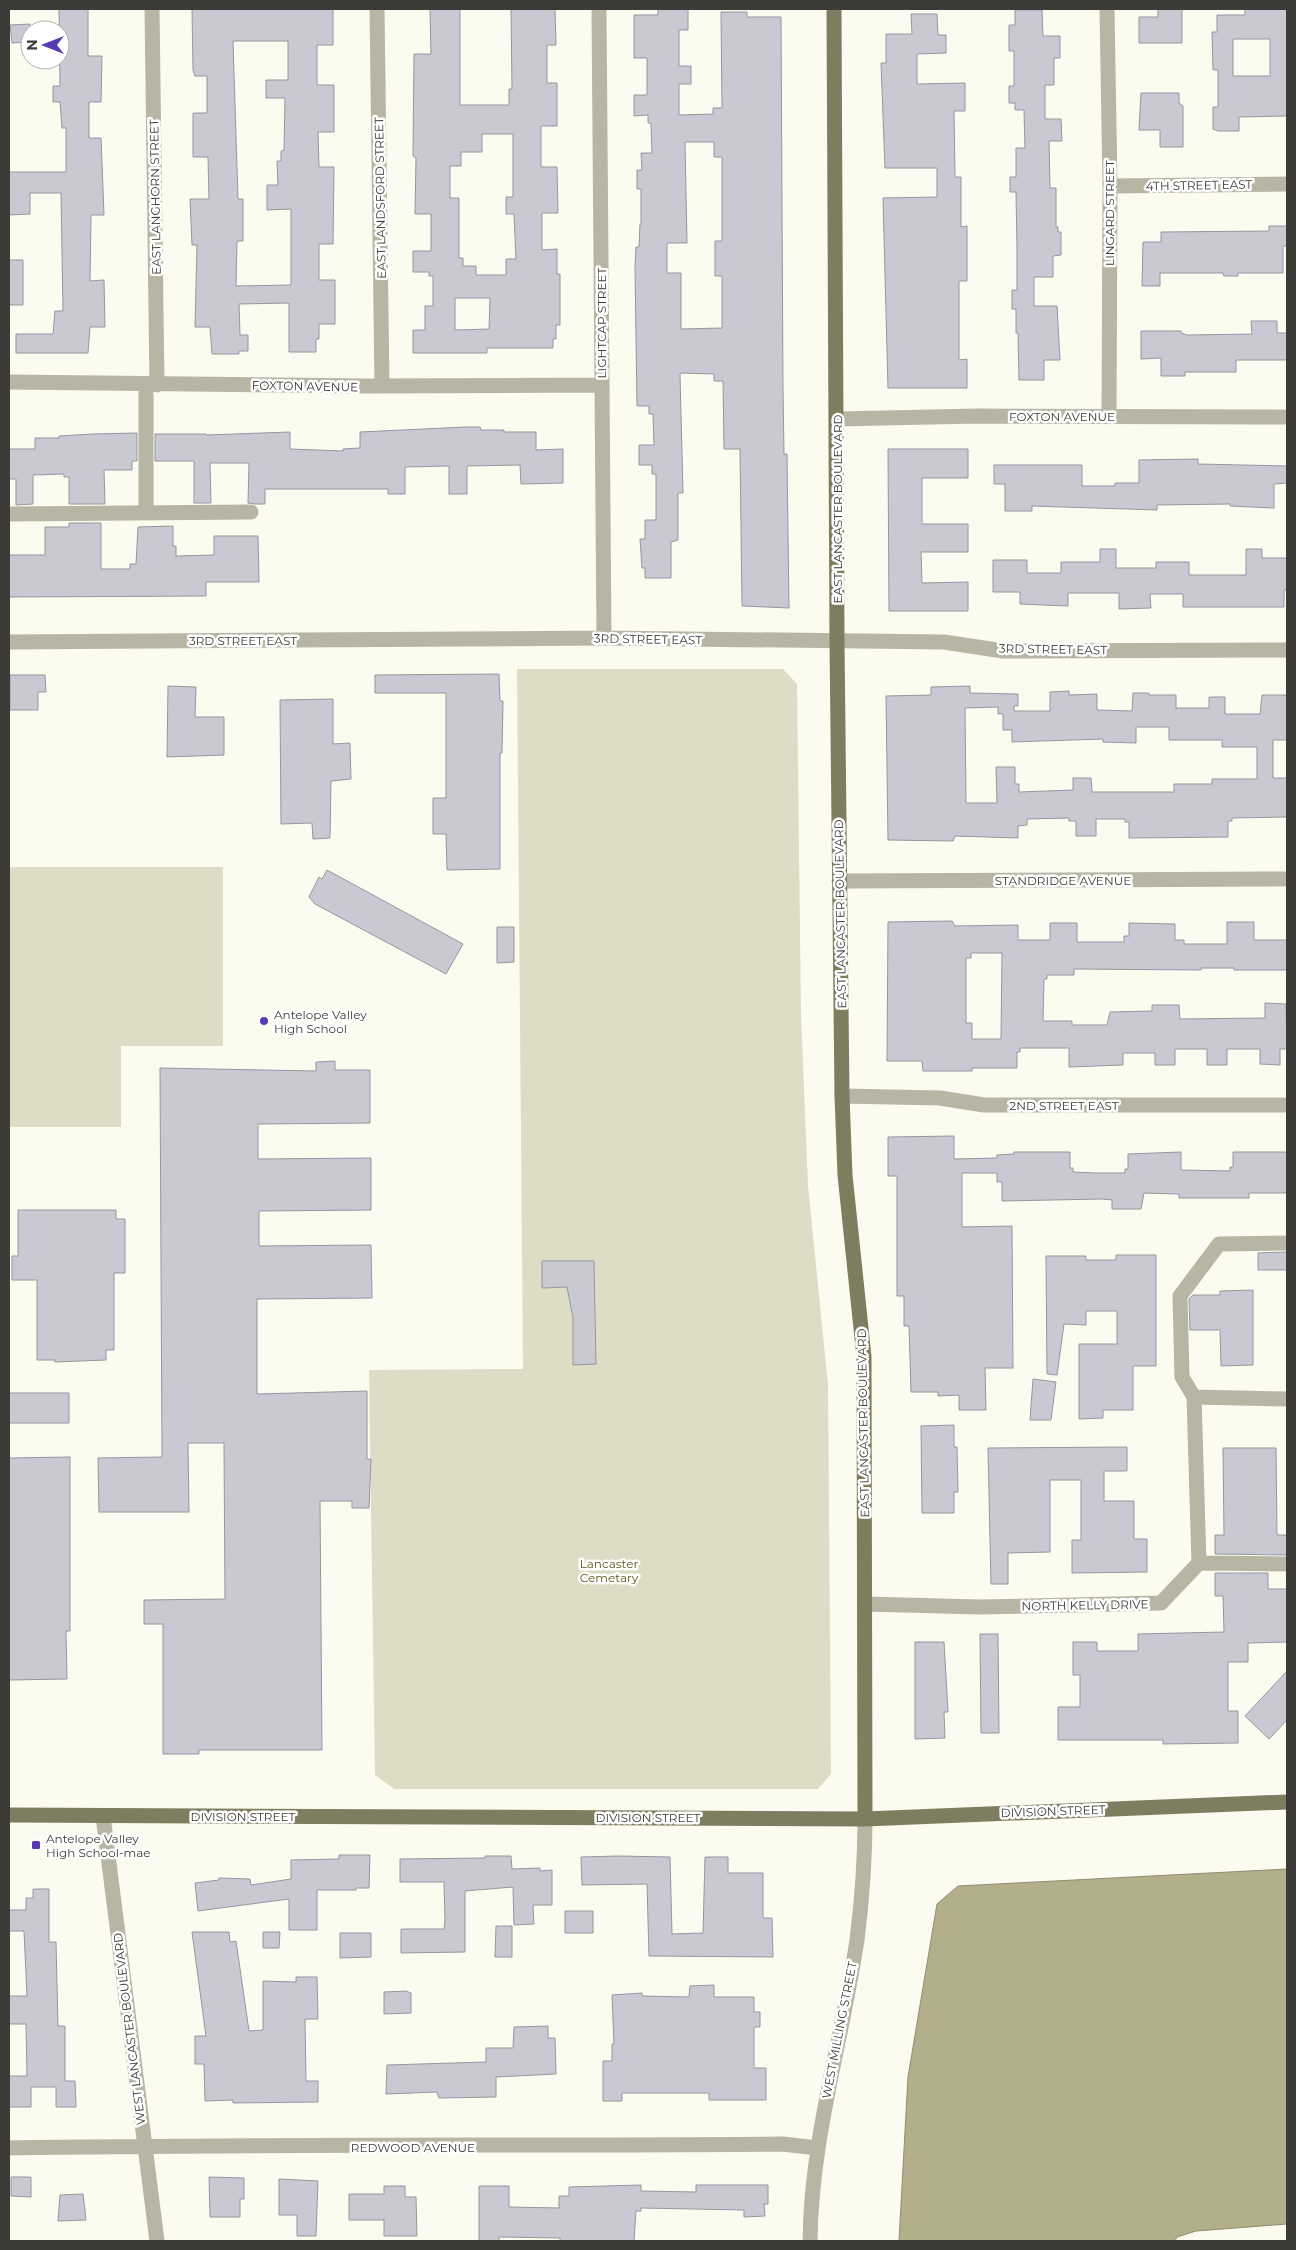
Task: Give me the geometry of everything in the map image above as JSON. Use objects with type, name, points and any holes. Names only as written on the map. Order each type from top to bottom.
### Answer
[{"type":"main road","name":"EAST LANCASTER BOULEVARD","points":[[834,9],[837,641],[842,1096],[845,1175],[864,1357],[865,1818]]},
{"type":"main road","name":"DIVISION STREET","points":[[9,1815],[865,1818],[1287,1802]]},
{"type":"street","name":"EAST LANGHORN STREET","points":[[146,512],[152,384],[152,9]]},
{"type":"street","name":"EAST LANDSFORD STREET","points":[[378,9],[382,386]]},
{"type":"street","name":"LIGHTCAP STREET","points":[[599,9],[604,638]]},
{"type":"street","name":"LINGARD STREET","points":[[1107,9],[1110,186],[1109,417]]},
{"type":"street","name":"4TH STREET EAST","points":[[1110,186],[1287,184]]},
{"type":"street","name":"FOXTON AVENUE","points":[[9,382],[382,386],[602,385]]},
{"type":"street","name":"FOXTON AVENUE","points":[[837,419],[977,416],[1287,416]]},
{"type":"street","points":[[9,514],[251,512]]},
{"type":"street","name":"3RD STREET EAST","points":[[9,642],[604,638],[944,642],[1003,651],[1287,650]]},
{"type":"street","name":"STANDRIDGE AVENUE","points":[[839,881],[1287,879]]},
{"type":"street","name":"2ND STREET EAST","points":[[842,1096],[940,1098],[984,1104],[1287,1105]]},
{"type":"street","points":[[1287,1243],[1219,1244],[1180,1296],[1182,1377],[1194,1397],[1199,1563],[1287,1564]]},
{"type":"street","points":[[1194,1397],[1287,1399]]},
{"type":"street","name":"NORTH KELLY DRIVE","points":[[865,1604],[980,1607],[1161,1603],[1199,1563]]},
{"type":"street","name":"WEST LANCASTER BOULEVARD","points":[[103,1816],[143,2146],[157,2241]]},
{"type":"street","name":"WEST MILLING STREET","points":[[810,2241],[817,2148],[856,1940],[864,1871],[865,1818]]},
{"type":"street","name":"REDWOOD AVENUE","points":[[9,2148],[783,2144],[817,2148]]},
{"type":"green space","name":"Lancaster Cemetary","points":[[517,669],[783,669],[797,684],[801,1015],[808,1186],[828,1385],[831,1774],[818,1789],[394,1789],[375,1775],[369,1370],[523,1369]]},
{"type":"green space","points":[[9,867],[223,867],[223,1046],[121,1046],[121,1127],[9,1127]]},
{"type":"shaded area","points":[[1287,1869],[1287,2224],[1196,2231],[1177,2237],[1175,2241],[899,2241],[908,2077],[937,1904],[958,1886]]},
{"type":"building","points":[[59,9],[88,9],[88,56],[102,56],[101,102],[89,102],[89,138],[101,138],[104,215],[91,215],[90,281],[104,280],[105,327],[90,327],[88,353],[16,353],[16,334],[53,334],[55,311],[63,311],[61,193],[30,193],[30,214],[9,215],[9,172],[66,172],[66,128],[62,128],[60,102],[53,102],[53,86],[60,86],[60,70],[70,70],[70,20],[59,20]]},
{"type":"building","points":[[192,9],[333,9],[333,45],[317,45],[317,85],[334,85],[334,132],[318,132],[319,167],[334,167],[333,244],[319,244],[319,280],[335,280],[335,324],[319,324],[319,339],[316,339],[316,352],[289,352],[289,303],[239,304],[240,335],[248,335],[248,351],[239,351],[239,354],[212,354],[210,327],[195,327],[197,245],[192,245],[190,199],[209,199],[208,157],[193,157],[193,113],[207,113],[207,76],[195,76],[193,70]],"holes":[[[233,41],[288,41],[288,80],[266,80],[266,98],[285,98],[284,150],[281,151],[281,161],[277,161],[278,185],[267,185],[267,210],[291,209],[291,285],[236,286],[237,241],[243,241],[243,199],[238,199]]]},
{"type":"building","points":[[430,9],[460,9],[460,105],[509,105],[509,89],[512,89],[511,9],[555,9],[556,45],[547,45],[547,83],[557,83],[557,126],[541,126],[541,167],[557,167],[558,213],[542,213],[542,250],[557,249],[557,274],[560,274],[560,325],[556,325],[556,339],[553,339],[553,348],[487,348],[487,353],[413,353],[413,330],[425,330],[425,306],[433,306],[433,276],[429,276],[429,272],[413,272],[413,251],[431,251],[431,214],[415,214],[416,158],[413,156],[414,54],[431,54]],"holes":[[[482,134],[513,134],[513,197],[506,197],[506,214],[514,214],[516,259],[506,259],[506,275],[476,275],[476,266],[463,266],[463,258],[459,258],[459,198],[450,198],[450,166],[461,166],[461,152],[482,152]],[[455,298],[490,298],[489,329],[455,330]]]},
{"type":"building","points":[[658,9],[688,9],[688,30],[679,30],[679,66],[691,66],[691,84],[679,84],[679,115],[713,114],[713,108],[722,108],[721,12],[747,12],[747,17],[781,17],[783,390],[784,454],[787,454],[789,608],[742,606],[740,449],[724,449],[723,381],[714,381],[714,374],[681,373],[680,375],[683,493],[678,493],[678,540],[671,542],[671,578],[645,578],[645,568],[642,568],[640,539],[645,539],[645,520],[656,520],[656,474],[652,474],[652,465],[639,465],[639,445],[654,445],[653,414],[649,414],[649,406],[637,406],[635,268],[636,247],[639,247],[641,224],[641,189],[637,189],[637,170],[642,170],[641,153],[652,153],[651,123],[648,123],[648,115],[634,116],[634,95],[647,95],[647,58],[634,58],[634,15],[658,15]],"holes":[[[685,142],[714,142],[714,157],[722,157],[722,241],[715,241],[715,276],[722,276],[722,328],[681,329],[681,273],[667,273],[667,243],[687,243]]]},
{"type":"building","points":[[1158,9],[1182,9],[1182,43],[1139,43],[1139,17],[1158,17]]},
{"type":"building","points":[[1245,9],[1287,9],[1287,116],[1239,117],[1239,131],[1218,131],[1213,129],[1213,107],[1218,107],[1218,70],[1213,70],[1212,32],[1217,32],[1217,15],[1245,15]],"holes":[[[1233,39],[1270,39],[1270,76],[1233,76]]]},
{"type":"building","points":[[1015,10],[1042,10],[1043,36],[1060,36],[1060,58],[1054,58],[1054,85],[1045,85],[1045,119],[1061,119],[1062,141],[1049,141],[1050,188],[1056,188],[1056,227],[1058,227],[1058,232],[1061,232],[1061,255],[1053,256],[1053,277],[1034,277],[1034,306],[1057,306],[1060,360],[1044,360],[1044,380],[1019,380],[1016,309],[1012,309],[1012,290],[1017,290],[1017,248],[1016,192],[1010,192],[1010,177],[1016,177],[1016,148],[1025,148],[1024,110],[1015,110],[1015,103],[1009,103],[1009,86],[1014,86],[1014,51],[1009,51],[1009,25],[1015,25]]},
{"type":"building","points":[[911,14],[937,14],[938,35],[946,35],[946,53],[917,54],[917,84],[965,83],[965,111],[954,111],[955,177],[961,177],[961,227],[967,226],[967,281],[959,281],[959,360],[967,359],[967,388],[888,388],[883,198],[937,197],[937,168],[885,168],[881,63],[886,63],[886,34],[912,34]]},
{"type":"building","points":[[20,24],[20,43],[12,43],[10,25]]},
{"type":"building","points":[[1141,93],[1179,93],[1179,103],[1183,106],[1183,147],[1160,147],[1160,130],[1139,130]]},
{"type":"building","points":[[1269,226],[1287,226],[1287,246],[1283,246],[1283,273],[1238,273],[1238,276],[1224,276],[1223,273],[1160,273],[1160,286],[1142,286],[1143,242],[1161,242],[1161,232],[1269,231]]},
{"type":"building","points":[[9,260],[23,260],[23,305],[9,305]]},
{"type":"building","points":[[1251,321],[1277,321],[1277,333],[1287,333],[1287,360],[1236,360],[1236,372],[1185,372],[1185,376],[1161,376],[1161,358],[1141,359],[1141,331],[1181,331],[1181,333],[1187,335],[1252,334]]},
{"type":"building","points":[[480,427],[481,430],[504,430],[504,432],[536,432],[536,450],[563,449],[563,483],[521,484],[520,465],[467,466],[467,494],[449,494],[449,466],[405,467],[405,494],[388,494],[388,489],[265,489],[265,504],[255,504],[248,503],[249,463],[210,463],[211,503],[194,503],[194,461],[155,461],[155,434],[206,435],[290,432],[290,449],[343,451],[343,449],[360,448],[360,432]]},
{"type":"building","points":[[137,433],[137,461],[132,461],[132,470],[104,470],[105,504],[69,504],[69,477],[64,477],[64,474],[33,475],[33,504],[16,505],[16,479],[9,479],[9,449],[35,449],[35,438]]},
{"type":"building","points":[[888,449],[968,449],[968,478],[922,478],[922,524],[968,524],[968,552],[921,552],[922,583],[968,582],[968,611],[889,611]]},
{"type":"building","points":[[1198,459],[1198,464],[1287,466],[1287,483],[1274,484],[1274,508],[1230,506],[1230,504],[1157,505],[1157,510],[1032,506],[1032,511],[1005,511],[1005,484],[994,484],[994,465],[1082,465],[1082,486],[1115,486],[1115,483],[1139,483],[1139,460]]},
{"type":"building","points":[[69,523],[101,523],[101,569],[130,569],[130,564],[136,564],[138,527],[173,526],[173,546],[176,546],[176,556],[214,555],[214,536],[258,536],[259,582],[206,582],[206,596],[9,597],[9,555],[45,555],[45,527],[69,527]]},
{"type":"building","points":[[1100,549],[1116,549],[1116,568],[1156,568],[1156,562],[1189,562],[1189,575],[1246,575],[1246,549],[1262,549],[1262,558],[1287,558],[1287,590],[1284,590],[1284,607],[1183,607],[1183,594],[1150,594],[1151,608],[1119,609],[1119,593],[1068,593],[1068,606],[1020,604],[1020,592],[993,592],[993,560],[1027,560],[1027,573],[1061,573],[1061,562],[1100,562]]},
{"type":"building","points":[[499,674],[500,701],[503,701],[502,753],[500,753],[500,869],[447,870],[446,834],[433,834],[433,798],[446,798],[446,693],[375,693],[375,675]]},
{"type":"building","points":[[10,675],[45,675],[46,692],[38,692],[38,710],[10,710]]},
{"type":"building","points":[[168,686],[196,687],[195,717],[224,717],[224,755],[167,757]]},
{"type":"building","points":[[970,686],[970,693],[1018,694],[1018,706],[1014,706],[1014,711],[1050,711],[1050,692],[1069,691],[1069,695],[1097,694],[1097,710],[1132,711],[1133,693],[1149,693],[1149,695],[1176,695],[1176,708],[1209,708],[1209,697],[1225,697],[1225,714],[1260,714],[1262,695],[1287,695],[1287,740],[1273,740],[1273,778],[1287,778],[1287,817],[1232,818],[1232,821],[1228,821],[1228,837],[1129,838],[1129,822],[1125,822],[1125,819],[1096,819],[1096,836],[1076,836],[1076,821],[1069,821],[1069,818],[1027,819],[1027,825],[1018,826],[1018,838],[955,836],[953,841],[888,840],[886,696],[931,695],[931,687]],"holes":[[[998,707],[998,714],[1003,714],[1003,730],[1012,730],[1012,742],[1103,739],[1103,742],[1136,743],[1136,727],[1169,727],[1169,740],[1222,740],[1222,747],[1257,747],[1257,779],[1212,779],[1212,784],[1174,784],[1174,792],[1092,792],[1091,778],[1073,778],[1073,790],[1019,792],[1019,784],[1015,784],[1015,767],[996,767],[997,803],[966,803],[965,708]]]},
{"type":"building","points":[[333,699],[333,744],[350,743],[351,779],[331,781],[330,838],[313,839],[312,823],[281,824],[280,700]]},
{"type":"building","points":[[327,870],[463,944],[446,974],[315,904],[309,897],[319,877],[322,879]]},
{"type":"building","points":[[952,921],[955,926],[1018,925],[1018,940],[1050,940],[1050,923],[1077,923],[1077,942],[1124,942],[1124,936],[1129,936],[1129,923],[1175,924],[1175,940],[1184,940],[1184,944],[1227,944],[1227,922],[1254,922],[1254,940],[1287,940],[1287,970],[1234,970],[1234,968],[1201,968],[1201,970],[1074,969],[1074,975],[1047,975],[1047,979],[1044,979],[1043,1021],[1072,1021],[1072,1025],[1107,1025],[1110,1012],[1152,1011],[1152,1005],[1179,1005],[1180,1019],[1265,1018],[1265,1003],[1286,1004],[1287,1049],[1280,1049],[1280,1065],[1260,1064],[1260,1049],[1227,1049],[1227,1065],[1207,1065],[1207,1049],[1175,1049],[1175,1065],[1155,1065],[1155,1053],[1123,1053],[1123,1065],[1069,1067],[1069,1048],[1020,1048],[1020,1052],[1017,1052],[1017,1068],[972,1068],[972,1071],[923,1071],[922,1061],[887,1061],[888,922]],"holes":[[[971,953],[1002,953],[1001,1039],[972,1039],[972,1023],[966,1023],[966,958],[971,958]]]},
{"type":"building","points":[[497,927],[514,927],[514,962],[497,963]]},
{"type":"building","points":[[335,1061],[335,1070],[370,1070],[370,1123],[258,1124],[258,1159],[371,1158],[371,1210],[259,1211],[259,1246],[371,1245],[372,1298],[257,1299],[257,1394],[367,1391],[367,1459],[371,1459],[369,1508],[352,1508],[352,1501],[320,1501],[322,1750],[199,1750],[199,1754],[163,1754],[163,1624],[144,1624],[144,1600],[225,1599],[224,1443],[188,1443],[189,1512],[99,1512],[98,1458],[162,1457],[160,1068],[316,1071],[316,1062]]},
{"type":"building","points":[[954,1136],[954,1159],[997,1158],[997,1155],[1014,1154],[1014,1152],[1070,1152],[1070,1168],[1073,1168],[1073,1172],[1125,1173],[1125,1169],[1128,1169],[1128,1154],[1181,1152],[1181,1170],[1230,1171],[1230,1167],[1233,1167],[1233,1152],[1287,1152],[1287,1193],[1249,1193],[1249,1198],[1179,1198],[1179,1194],[1144,1193],[1141,1209],[1112,1209],[1112,1200],[1102,1199],[1002,1201],[1002,1182],[997,1182],[997,1173],[962,1173],[962,1227],[1012,1226],[1013,1368],[985,1368],[986,1410],[959,1410],[959,1395],[938,1396],[938,1392],[911,1392],[909,1326],[904,1326],[904,1296],[897,1296],[897,1176],[888,1176],[888,1137]]},
{"type":"building","points":[[18,1210],[116,1210],[116,1219],[125,1219],[125,1273],[114,1273],[114,1350],[106,1350],[106,1360],[55,1362],[55,1360],[37,1360],[37,1280],[12,1280],[12,1256],[18,1256]]},
{"type":"building","points":[[1287,1252],[1287,1270],[1258,1270],[1258,1253]]},
{"type":"building","points":[[1116,1255],[1156,1255],[1156,1366],[1133,1366],[1133,1410],[1103,1410],[1103,1418],[1079,1419],[1079,1344],[1117,1344],[1117,1311],[1086,1311],[1086,1325],[1064,1324],[1057,1375],[1047,1374],[1046,1256],[1086,1256],[1086,1260],[1116,1260]]},
{"type":"building","points":[[542,1261],[594,1261],[596,1364],[573,1365],[573,1318],[567,1287],[542,1288]]},
{"type":"building","points":[[1253,1290],[1253,1365],[1221,1366],[1220,1330],[1190,1330],[1189,1299],[1193,1295],[1220,1295],[1220,1291]]},
{"type":"building","points":[[1033,1379],[1056,1382],[1051,1420],[1030,1420]]},
{"type":"building","points":[[9,1393],[69,1393],[69,1423],[9,1423]]},
{"type":"building","points":[[954,1425],[954,1447],[957,1447],[958,1492],[954,1492],[954,1513],[922,1513],[921,1426]]},
{"type":"building","points":[[1127,1447],[1127,1471],[1104,1471],[1104,1501],[1134,1501],[1134,1539],[1147,1539],[1147,1572],[1072,1573],[1072,1540],[1081,1540],[1081,1480],[1050,1480],[1050,1552],[1008,1553],[1008,1584],[991,1584],[988,1448]]},
{"type":"building","points":[[1223,1448],[1276,1448],[1277,1535],[1287,1535],[1287,1555],[1215,1554],[1215,1535],[1224,1535]]},
{"type":"building","points":[[70,1457],[70,1631],[66,1631],[67,1679],[9,1680],[9,1458]]},
{"type":"building","points":[[1215,1573],[1268,1573],[1268,1589],[1287,1589],[1287,1642],[1248,1643],[1248,1662],[1228,1662],[1228,1711],[1238,1711],[1238,1743],[1163,1744],[1163,1740],[1058,1740],[1058,1707],[1080,1707],[1080,1675],[1073,1675],[1073,1642],[1097,1642],[1097,1651],[1138,1651],[1138,1634],[1224,1632],[1223,1596],[1215,1596]]},
{"type":"building","points":[[980,1634],[998,1634],[999,1733],[981,1733]]},
{"type":"building","points":[[915,1642],[944,1642],[948,1712],[944,1712],[945,1738],[915,1739]]},
{"type":"building","points":[[1287,1671],[1287,1720],[1269,1739],[1245,1716]]},
{"type":"building","points":[[339,1855],[370,1855],[369,1888],[317,1890],[317,1930],[289,1930],[289,1899],[198,1911],[195,1883],[219,1880],[219,1878],[250,1879],[251,1885],[291,1879],[291,1860],[339,1859]]},
{"type":"building","points":[[485,1856],[511,1856],[512,1869],[540,1868],[540,1871],[552,1870],[552,1905],[533,1905],[534,1924],[514,1925],[513,1887],[465,1891],[465,1952],[401,1953],[401,1929],[444,1929],[445,1920],[444,1882],[400,1882],[400,1859],[485,1858]]},
{"type":"building","points":[[581,1857],[670,1857],[672,1934],[703,1933],[705,1857],[728,1857],[728,1873],[763,1873],[763,1918],[772,1918],[773,1957],[649,1956],[647,1884],[582,1885]]},
{"type":"building","points":[[33,1889],[49,1889],[49,1942],[56,1942],[58,2026],[65,2026],[65,2081],[75,2081],[76,2107],[56,2107],[56,2087],[31,2087],[31,2107],[9,2107],[9,2076],[27,2076],[26,2024],[9,2024],[9,1996],[27,1996],[24,1931],[9,1931],[9,1910],[26,1910],[26,1898],[33,1898]]},
{"type":"building","points":[[565,1911],[593,1911],[593,1933],[565,1933]]},
{"type":"building","points":[[496,1926],[512,1926],[512,1957],[495,1957]]},
{"type":"building","points":[[192,1932],[229,1932],[230,1942],[236,1941],[249,2031],[263,2030],[263,1981],[296,1982],[296,1977],[317,1977],[318,2019],[305,2019],[306,2081],[318,2081],[318,2102],[233,2103],[233,2100],[205,2101],[204,2064],[195,2064],[195,2036],[206,2036]]},
{"type":"building","points":[[263,1932],[280,1932],[279,1948],[263,1948]]},
{"type":"building","points":[[340,1933],[371,1933],[371,1957],[340,1958]]},
{"type":"building","points":[[714,1985],[714,1997],[754,1997],[754,2012],[760,2012],[760,2027],[754,2027],[754,2068],[766,2068],[766,2100],[709,2100],[709,2093],[622,2093],[622,2101],[603,2101],[603,2061],[612,2061],[612,2044],[614,2044],[612,1995],[642,1993],[642,1996],[689,1997],[690,1986]]},
{"type":"building","points":[[406,1991],[411,1993],[411,2013],[384,2014],[384,1992]]},
{"type":"building","points":[[548,2026],[548,2038],[555,2038],[556,2074],[496,2077],[496,2097],[439,2098],[437,2092],[386,2094],[387,2065],[486,2062],[486,2048],[513,2048],[514,2027]]},
{"type":"building","points":[[11,2177],[31,2177],[31,2197],[11,2196]]},
{"type":"building","points":[[209,2177],[244,2178],[244,2199],[240,2199],[240,2217],[210,2217]]},
{"type":"building","points":[[279,2179],[318,2181],[316,2236],[297,2236],[297,2215],[279,2215]]},
{"type":"building","points":[[641,2185],[641,2191],[696,2192],[696,2185],[768,2185],[768,2204],[764,2204],[765,2216],[744,2217],[744,2210],[641,2208],[641,2211],[636,2211],[634,2241],[560,2241],[560,2238],[499,2237],[499,2241],[479,2241],[479,2186],[509,2186],[509,2207],[559,2208],[559,2196],[569,2196],[569,2187]]},
{"type":"building","points":[[384,2186],[405,2186],[405,2197],[416,2197],[417,2236],[384,2236],[384,2220],[349,2220],[349,2194],[384,2194]]},
{"type":"building","points":[[83,2194],[86,2220],[58,2221],[60,2195]]},
{"type":"place","name":"Antelope Valley High School","points":[[264,1021]]},
{"type":"place","name":"Antelope Valley High School-mae","points":[[36,1845]]}]
